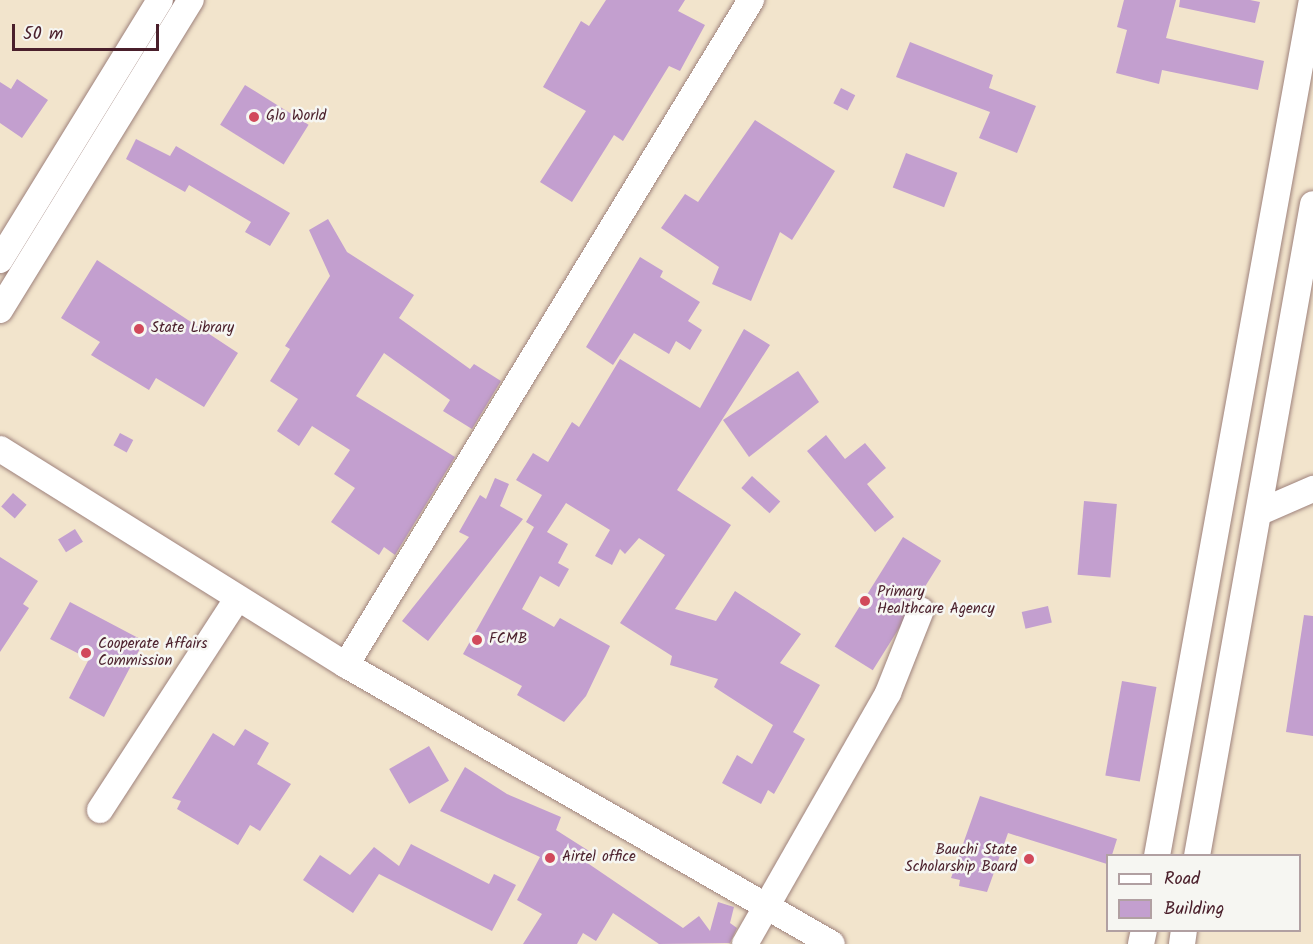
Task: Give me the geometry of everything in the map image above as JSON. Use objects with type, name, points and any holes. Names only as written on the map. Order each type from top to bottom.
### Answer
[{"type":"street","points":[[0,260],[160,0]]},
{"type":"street","points":[[0,310],[191,0]]},
{"type":"street","points":[[346,665],[751,0]]},
{"type":"street","points":[[1157,854],[1307,61],[1312,0]]},
{"type":"street","points":[[1197,854],[1260,512],[1313,204]]},
{"type":"street","points":[[0,449],[346,665],[566,795],[769,903],[832,944]]},
{"type":"street","points":[[1260,512],[1313,489]]},
{"type":"street","points":[[100,810],[237,599]]},
{"type":"street","points":[[745,944],[888,693],[921,610]]},
{"type":"building","points":[[606,0],[685,0],[678,11],[705,25],[680,71],[669,66],[623,141],[614,135],[572,202],[540,182],[586,111],[543,87],[581,21],[589,26]]},
{"type":"building","points":[[1124,0],[1176,0],[1166,38],[1264,61],[1258,90],[1162,70],[1159,84],[1116,73],[1127,30],[1117,27]]},
{"type":"building","points":[[1180,0],[1260,2],[1255,23],[1179,7]]},
{"type":"building","points":[[910,42],[993,75],[989,88],[1036,106],[1017,153],[979,138],[990,112],[896,77]]},
{"type":"building","points":[[17,79],[48,100],[22,138],[0,123],[0,82],[11,89]]},
{"type":"building","points":[[245,85],[309,125],[284,165],[220,125]]},
{"type":"building","points":[[841,88],[855,95],[848,110],[833,103]]},
{"type":"building","points":[[755,120],[835,171],[792,240],[780,232],[751,301],[712,284],[719,267],[661,228],[685,194],[698,202]]},
{"type":"building","points":[[136,139],[170,156],[176,146],[290,213],[270,246],[245,232],[251,222],[189,185],[185,192],[126,159]]},
{"type":"building","points":[[906,153],[957,173],[944,207],[893,188]]},
{"type":"building","points":[[328,219],[347,252],[414,295],[399,318],[470,369],[474,364],[501,381],[472,429],[443,411],[450,400],[384,353],[356,396],[455,457],[395,555],[384,547],[379,555],[331,522],[355,488],[334,474],[350,450],[312,426],[299,446],[277,431],[298,399],[270,381],[290,349],[285,346],[330,276],[309,230]]},
{"type":"building","points":[[640,257],[663,271],[660,277],[700,302],[688,321],[702,330],[690,350],[676,341],[669,354],[634,333],[613,365],[586,347]]},
{"type":"building","points":[[97,260],[238,353],[204,407],[156,378],[149,390],[91,355],[100,342],[61,318]]},
{"type":"building","points":[[744,329],[770,345],[677,490],[731,525],[675,609],[716,621],[735,591],[801,634],[780,663],[820,685],[793,732],[805,739],[774,794],[768,790],[761,804],[722,783],[737,755],[752,764],[773,725],[714,687],[718,679],[670,665],[672,656],[620,623],[665,555],[639,538],[625,554],[620,549],[612,565],[595,556],[610,530],[566,503],[547,532],[568,544],[558,563],[569,569],[559,587],[540,576],[522,609],[554,627],[560,618],[610,646],[586,696],[564,722],[517,695],[522,686],[463,654],[534,527],[526,522],[542,495],[516,480],[533,453],[548,462],[572,422],[579,427],[620,359],[700,408]]},
{"type":"building","points":[[798,371],[819,402],[749,457],[723,420]]},
{"type":"building","points":[[120,433],[133,440],[127,452],[113,445]]},
{"type":"building","points":[[826,435],[845,459],[865,443],[886,468],[867,484],[894,517],[875,532],[807,451]]},
{"type":"building","points":[[752,476],[780,501],[770,513],[741,488]]},
{"type":"building","points":[[495,478],[509,484],[500,506],[523,519],[428,641],[402,621],[469,537],[459,532],[480,495],[486,499]]},
{"type":"building","points":[[13,493],[27,505],[15,518],[1,507]]},
{"type":"building","points":[[1084,501],[1117,504],[1110,578],[1078,575]]},
{"type":"building","points":[[75,529],[83,542],[66,552],[58,540]]},
{"type":"building","points":[[903,537],[941,561],[873,670],[835,646]]},
{"type":"building","points":[[0,557],[38,581],[23,604],[29,608],[0,652]]},
{"type":"building","points":[[70,602],[144,641],[104,717],[69,698],[89,659],[50,639]]},
{"type":"building","points":[[1048,606],[1052,623],[1026,629],[1022,612]]},
{"type":"building","points":[[1304,615],[1313,616],[1313,736],[1286,732]]},
{"type":"building","points":[[1122,681],[1156,687],[1140,782],[1105,776]]},
{"type":"building","points":[[245,729],[269,743],[257,764],[291,784],[260,831],[250,825],[238,845],[177,809],[181,801],[172,798],[213,733],[234,746]]},
{"type":"building","points":[[429,746],[449,781],[409,804],[389,769]]},
{"type":"building","points":[[465,767],[507,794],[561,817],[556,830],[589,851],[583,860],[683,928],[699,916],[710,931],[718,902],[734,907],[730,923],[737,928],[730,943],[659,944],[613,913],[596,941],[583,933],[577,944],[523,944],[542,914],[517,900],[540,857],[440,811]]},
{"type":"building","points":[[980,796],[1117,839],[1112,854],[1106,854],[1106,864],[1008,833],[987,892],[959,886],[960,880],[951,878]]},
{"type":"building","points":[[411,844],[489,884],[494,874],[516,885],[492,931],[379,874],[353,913],[303,880],[320,855],[350,875],[374,847],[399,866]]},
{"type":"place","name":"Glo World","points":[[254,117]]},
{"type":"place","name":"State Library","points":[[139,329]]},
{"type":"place","name":"Primary Healthcare Agency","points":[[865,601]]},
{"type":"place","name":"FCMB","points":[[477,640]]},
{"type":"place","name":"Cooperate Affairs Commission","points":[[86,653]]},
{"type":"place","name":"Airtel office","points":[[550,858]]},
{"type":"place","name":"Bauchi State Scholarship Board","points":[[1029,859]]}]
